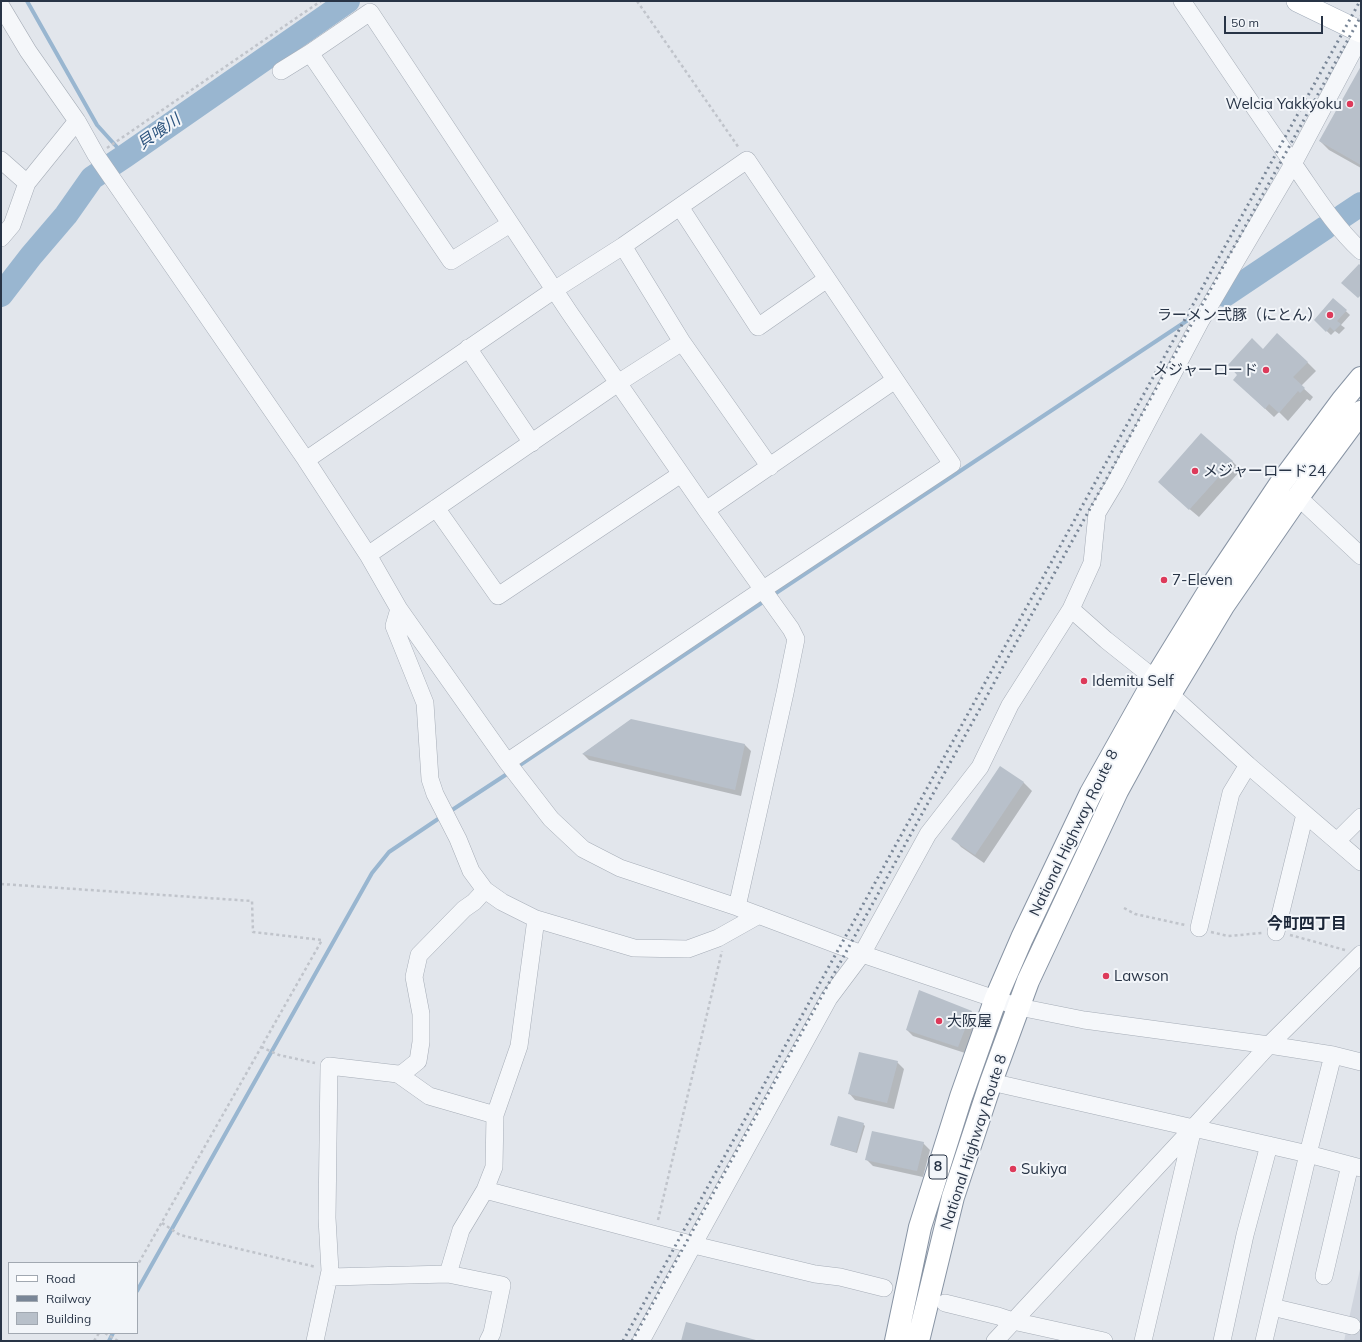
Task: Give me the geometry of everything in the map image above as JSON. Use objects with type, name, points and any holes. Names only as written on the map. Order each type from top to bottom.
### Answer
[{"type":"highway","name":"National Highway Route 8","points":[[896,1341],[920,1227],[960,1097],[996,998],[1022,938],[1091,793],[1154,679],[1214,583],[1281,483],[1361,378]]},
{"type":"highway","name":"National Highway Route 8","points":[[918,1341],[953,1197],[991,1082],[1028,982],[1117,791],[1170,694],[1223,606],[1298,497],[1361,412]]},
{"type":"main road","points":[[1297,1],[1361,32]]},
{"type":"street","points":[[1182,1],[1328,214],[1346,237],[1361,251]]},
{"type":"street","points":[[1,6],[28,51],[77,121],[96,155],[306,460],[368,555],[399,609],[507,762],[550,819],[583,849],[620,868],[737,908],[862,954],[1019,1007],[1084,1020],[1269,1045],[1333,1055],[1361,1062]]},
{"type":"street","points":[[281,71],[370,12],[554,290],[706,510],[791,629],[796,639],[737,908]]},
{"type":"street","points":[[641,1341],[695,1245],[829,998],[862,954],[928,834],[980,767],[1010,705],[1071,609],[1092,563],[1096,513],[1115,483],[1200,322],[1293,164],[1361,36]]},
{"type":"street","points":[[310,53],[450,261],[510,224]]},
{"type":"street","points":[[3,231],[12,225],[27,183],[77,121]]},
{"type":"street","points":[[1,160],[27,183]]},
{"type":"street","points":[[306,460],[468,348],[623,246],[747,160],[952,464],[507,762]]},
{"type":"street","points":[[680,207],[758,327],[827,279]]},
{"type":"street","points":[[623,246],[682,342],[770,467]]},
{"type":"street","points":[[368,555],[618,383],[682,342]]},
{"type":"street","points":[[468,348],[532,443]]},
{"type":"street","points":[[706,510],[895,380]]},
{"type":"street","points":[[436,508],[498,596],[681,474]]},
{"type":"street","points":[[1298,497],[1361,556]]},
{"type":"street","points":[[399,609],[394,626],[425,703],[430,779],[438,801],[458,839],[471,871],[485,890],[502,902],[536,919],[634,948],[688,949],[718,938],[759,916]]},
{"type":"street","points":[[1071,609],[1154,679]]},
{"type":"street","points":[[1170,694],[1248,765],[1361,862]]},
{"type":"street","points":[[1199,928],[1231,793],[1248,765]]},
{"type":"street","points":[[1276,932],[1305,814]]},
{"type":"street","points":[[1337,841],[1361,817]]},
{"type":"street","points":[[315,1341],[330,1274],[327,1218],[329,1066],[398,1074],[403,1073],[418,1061],[421,1042],[421,1014],[414,977],[419,956],[464,909],[474,902],[485,890]]},
{"type":"street","points":[[448,1274],[461,1230],[485,1190],[494,1167],[496,1115],[519,1046],[536,919]]},
{"type":"street","points":[[995,1341],[1269,1045],[1361,954]]},
{"type":"street","points":[[1264,1341],[1333,1055]]},
{"type":"street","points":[[398,1074],[429,1096],[496,1115]]},
{"type":"street","points":[[991,1082],[1355,1166],[1324,1276]]},
{"type":"street","points":[[1144,1341],[1193,1128]]},
{"type":"street","points":[[1222,1341],[1244,1235],[1269,1145]]},
{"type":"street","points":[[485,1190],[695,1245],[815,1274],[840,1276],[884,1288]]},
{"type":"street","points":[[330,1274],[448,1274],[502,1285],[492,1333],[488,1341]]},
{"type":"street","points":[[945,1303],[1013,1321],[1104,1341]]},
{"type":"street","points":[[1272,1307],[1352,1326]]},
{"type":"path","points":[[96,155],[321,1]]},
{"type":"path","points":[[637,1],[747,160]]},
{"type":"path","points":[[1,884],[252,901],[253,932],[322,940],[163,1224],[138,1264]]},
{"type":"path","points":[[1124,908],[1135,914],[1228,936],[1276,932],[1361,954]]},
{"type":"path","points":[[654,1234],[727,933]]},
{"type":"path","points":[[262,1048],[279,1056],[329,1066]]},
{"type":"path","points":[[163,1224],[180,1235],[330,1274]]},
{"type":"path","points":[[107,1334],[118,1341]]},
{"type":"shaded area","points":[[1361,1265],[1361,1341],[1344,1341]]},
{"type":"building","name":"Welcia Yakkyoku","points":[[1361,66],[1361,165],[1319,141]]},
{"type":"building","points":[[1359,264],[1361,266],[1361,295],[1358,298],[1341,283]]},
{"type":"building","name":"ラーメン弍豚（にとん）","points":[[1333,298],[1347,310],[1337,321],[1341,324],[1334,331],[1330,327],[1326,332],[1314,320]]},
{"type":"building","name":"メジャーロード","points":[[1277,333],[1308,362],[1293,377],[1305,388],[1300,393],[1298,391],[1279,413],[1269,404],[1265,409],[1233,380],[1237,375],[1228,365],[1252,338],[1263,349]]},
{"type":"building","name":"メジャーロード24","points":[[1201,433],[1233,461],[1189,510],[1158,482]]},
{"type":"building","points":[[631,719],[745,744],[735,790],[582,754]]},
{"type":"building","points":[[1000,766],[1024,782],[975,855],[951,839]]},
{"type":"building","name":"大阪屋","points":[[919,990],[972,1011],[958,1047],[906,1030]]},
{"type":"building","points":[[859,1052],[898,1061],[887,1103],[848,1094]]},
{"type":"building","points":[[838,1116],[864,1123],[856,1152],[830,1145]]},
{"type":"building","points":[[872,1131],[924,1142],[917,1171],[865,1160]]},
{"type":"building","points":[[686,1322],[756,1340],[756,1341],[681,1341]]},
{"type":"waterway","points":[[27,1],[97,125],[125,156]]},
{"type":"waterway","name":"貝喰川","points":[[1,295],[31,256],[66,215],[92,178],[348,1]]},
{"type":"waterway","points":[[1343,216],[1361,204]]},
{"type":"waterway","points":[[1225,295],[1325,228]]},
{"type":"waterway","points":[[773,595],[1191,318]]},
{"type":"waterway","points":[[517,767],[766,600]]},
{"type":"waterway","points":[[449,812],[510,772]]},
{"type":"waterway","points":[[138,1289],[372,873],[389,852],[441,817]]},
{"type":"waterway","points":[[109,1341],[112,1334]]},
{"type":"railway","points":[[623,1341],[1360,1]]},
{"type":"railway","points":[[632,1341],[1361,16]]},
{"type":"place","name":"Welcia Yakkyoku","points":[[1350,104]]},
{"type":"place","name":"ラーメン弍豚（にとん）","points":[[1330,315]]},
{"type":"place","name":"メジャーロード","points":[[1266,370]]},
{"type":"place","name":"メジャーロード24","points":[[1195,471]]},
{"type":"place","name":"7-Eleven","points":[[1164,580]]},
{"type":"place","name":"Idemitu Self","points":[[1084,681]]},
{"type":"place","name":"Lawson","points":[[1106,976]]},
{"type":"place","name":"大阪屋","points":[[939,1021]]},
{"type":"place","name":"Sukiya","points":[[1013,1169]]},
{"type":"district","name":"今町四丁目","points":[[1307,924]]}]
